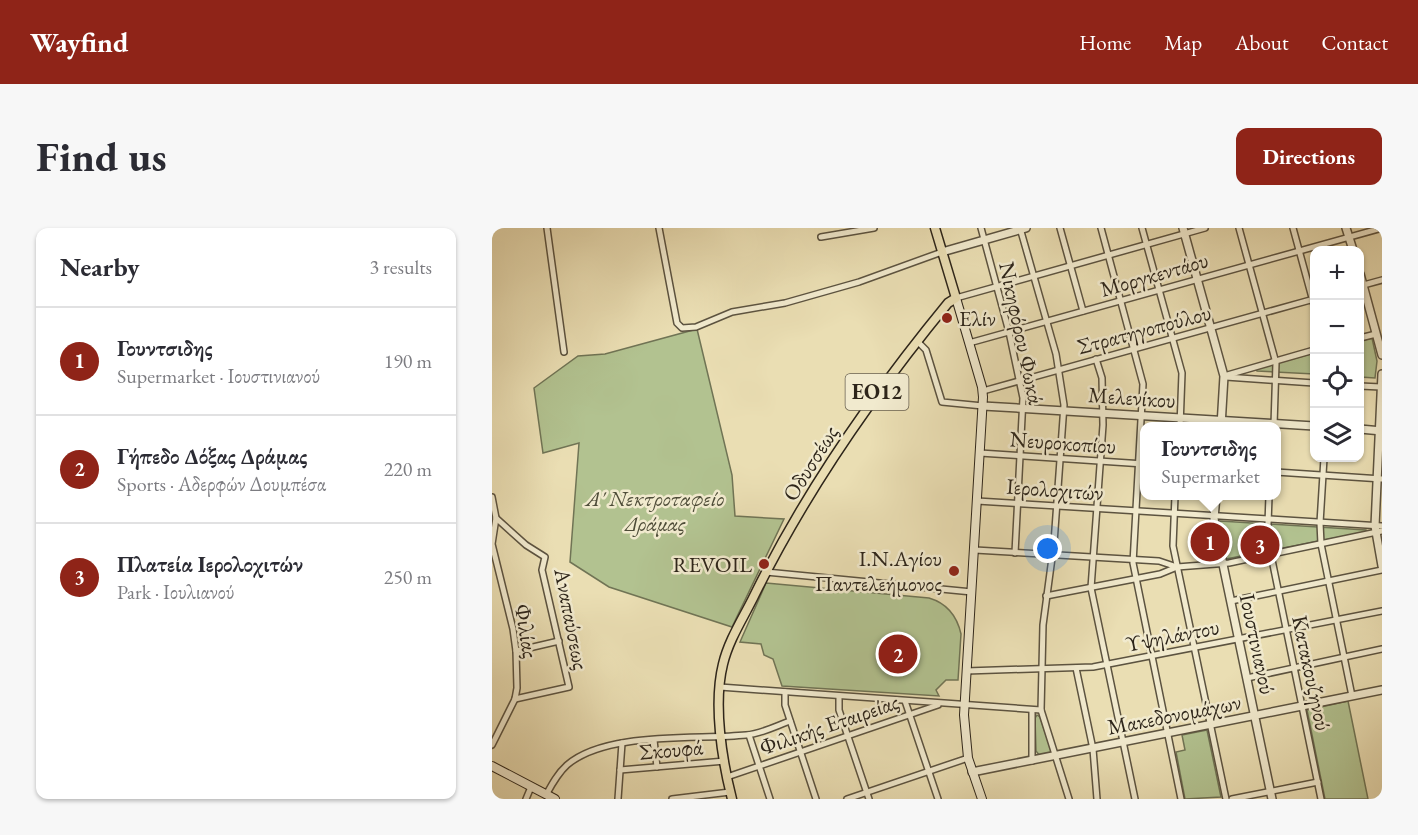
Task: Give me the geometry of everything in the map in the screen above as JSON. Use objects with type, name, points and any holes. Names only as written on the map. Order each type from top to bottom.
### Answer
[{"type":"main road","points":[[935,228],[983,391],[964,705],[968,758],[982,799]]},
{"type":"main road","name":"Οδυσσέως","points":[[720,687],[722,665],[736,631],[766,572],[824,471],[867,406],[916,341],[948,303],[956,298]]},
{"type":"main road","name":"ΕΟ12","points":[[720,687],[721,736],[731,796]]},
{"type":"main road","points":[[492,766],[555,799]]},
{"type":"street","points":[[547,228],[564,352]]},
{"type":"street","points":[[659,228],[677,323],[682,328],[696,327],[732,312],[775,305],[860,282],[942,252],[1022,228],[1059,370],[1065,411],[1046,596],[1041,711],[1069,799]]},
{"type":"street","points":[[821,237],[874,228]]},
{"type":"street","name":"Νικηφόρου Φωκά","points":[[981,228],[1009,332],[1020,381],[1023,408],[1015,553]]},
{"type":"street","points":[[1060,228],[1083,311]]},
{"type":"street","points":[[1101,228],[1143,384],[1142,422]]},
{"type":"street","points":[[1142,228],[1183,378],[1180,422]]},
{"type":"street","points":[[956,298],[1184,231],[1205,228]]},
{"type":"street","points":[[1239,228],[1276,361],[1274,422]]},
{"type":"street","points":[[1293,228],[1314,300]]},
{"type":"street","points":[[1346,228],[1352,246]]},
{"type":"street","name":"Μοργκεντάου","points":[[969,343],[1382,228]]},
{"type":"street","points":[[1184,231],[1224,376],[1221,422]]},
{"type":"street","points":[[1364,285],[1382,280]]},
{"type":"street","points":[[1364,296],[1382,355]]},
{"type":"street","name":"Στρατηγοπούλου","points":[[983,391],[1310,302]]},
{"type":"street","points":[[1364,337],[1376,334]]},
{"type":"street","points":[[916,341],[926,351],[942,402],[983,406]]},
{"type":"street","points":[[1224,376],[1310,351]]},
{"type":"street","points":[[1096,359],[1102,378],[1103,413],[1091,588],[1135,799]]},
{"type":"street","points":[[1231,601],[1382,568],[1378,529],[1382,374]]},
{"type":"street","points":[[1224,376],[1310,383]]},
{"type":"street","points":[[1364,386],[1381,387]]},
{"type":"street","name":"Μελενίκου","points":[[983,406],[1180,418],[1207,422]]},
{"type":"street","name":"Μελενίκου","points":[[1281,425],[1310,426]]},
{"type":"street","points":[[1364,429],[1380,430]]},
{"type":"street","name":"Νευροκοπίου","points":[[980,453],[1140,463]]},
{"type":"street","points":[[1324,462],[1321,544],[1352,696]]},
{"type":"street","points":[[1281,472],[1379,479]]},
{"type":"street","points":[[1140,473],[1133,560],[1182,799]]},
{"type":"street","name":"Φιλίας","points":[[492,497],[496,518],[492,544],[513,629],[517,688],[515,699],[492,745]]},
{"type":"street","points":[[1175,500],[1172,544],[1226,799]]},
{"type":"street","name":"Ιουστινιανού","points":[[1216,500],[1214,516],[1223,564],[1271,795]]},
{"type":"street","name":"Κατακουζηνού","points":[[1269,500],[1270,555],[1321,799]]},
{"type":"street","name":"Ιερολοχιτών","points":[[977,501],[1268,519],[1378,529]]},
{"type":"street","name":"Αναπαύσεως","points":[[496,518],[545,557],[542,570],[569,687],[515,699]]},
{"type":"street","points":[[1046,596],[1162,574],[1177,567],[1223,564],[1270,555],[1378,529]]},
{"type":"street","points":[[975,550],[1159,561],[1177,567]]},
{"type":"street","points":[[766,572],[972,592]]},
{"type":"street","name":"Υψηλάντου","points":[[966,671],[1041,670],[1107,664],[1382,610]]},
{"type":"street","points":[[516,651],[559,641]]},
{"type":"street","points":[[1247,678],[1382,649]]},
{"type":"street","points":[[1076,668],[1093,749],[1097,799]]},
{"type":"street","points":[[720,687],[1041,711]]},
{"type":"street","name":"Μακεδονομάχων","points":[[972,772],[1382,690]]},
{"type":"street","points":[[785,692],[784,702],[816,799]]},
{"type":"street","points":[[839,696],[839,710],[869,799]]},
{"type":"street","points":[[905,701],[938,799]]},
{"type":"street","name":"Φιλικής Εταιρείας","points":[[727,777],[942,703]]},
{"type":"street","points":[[1032,710],[1032,761]]},
{"type":"street","points":[[546,795],[562,770],[572,761],[593,750],[622,743],[749,735],[790,721]]},
{"type":"street","points":[[492,729],[497,736]]},
{"type":"street","points":[[749,735],[770,799]]},
{"type":"street","points":[[654,740],[657,767]]},
{"type":"street","points":[[618,799],[622,743]]},
{"type":"street","points":[[847,799],[968,758]]},
{"type":"street","name":"Σκουφά","points":[[620,770],[724,761]]},
{"type":"street","points":[[1232,799],[1271,795],[1318,782]]},
{"type":"street","points":[[526,799],[531,787]]},
{"type":"street","points":[[672,799],[731,796]]},
{"type":"green space","name":"Α' Νεκτροταφείο Δράμας","points":[[697,329],[732,475],[735,516],[784,519],[732,627],[609,587],[570,562],[579,443],[543,453],[534,388],[578,356],[605,354]]},
{"type":"green space","points":[[1372,338],[1377,361],[1375,378],[1364,377],[1364,340]]},
{"type":"green space","points":[[1310,354],[1310,374],[1257,371],[1256,369]]},
{"type":"green space","points":[[1220,521],[1366,530],[1366,532],[1226,559]]},
{"type":"green space","points":[[766,583],[929,598],[941,603],[954,616],[961,634],[958,680],[946,680],[936,690],[939,696],[782,686],[773,659],[764,655],[761,644],[740,642]]},
{"type":"green space","points":[[1348,701],[1368,799],[1325,799],[1307,710]]},
{"type":"green space","points":[[1037,715],[1040,717],[1051,750],[1050,754],[1040,756],[1036,751],[1035,718]]},
{"type":"green space","points":[[1207,730],[1221,797],[1185,799],[1176,752],[1185,750],[1182,735]]},
{"type":"place","name":"Ελίν","points":[[947,318]]},
{"type":"place","name":"Γουντσιδης","points":[[1210,542]]},
{"type":"place","name":"Πλατεία Ιερολοχιτών","points":[[1260,545]]},
{"type":"place","name":"REVOIL","points":[[764,564]]},
{"type":"place","name":"Ι.Ν.Αγίου Παντελεήμονος","points":[[954,571]]},
{"type":"place","name":"Γήπεδο Δόξας Δράμας","points":[[898,654]]}]
